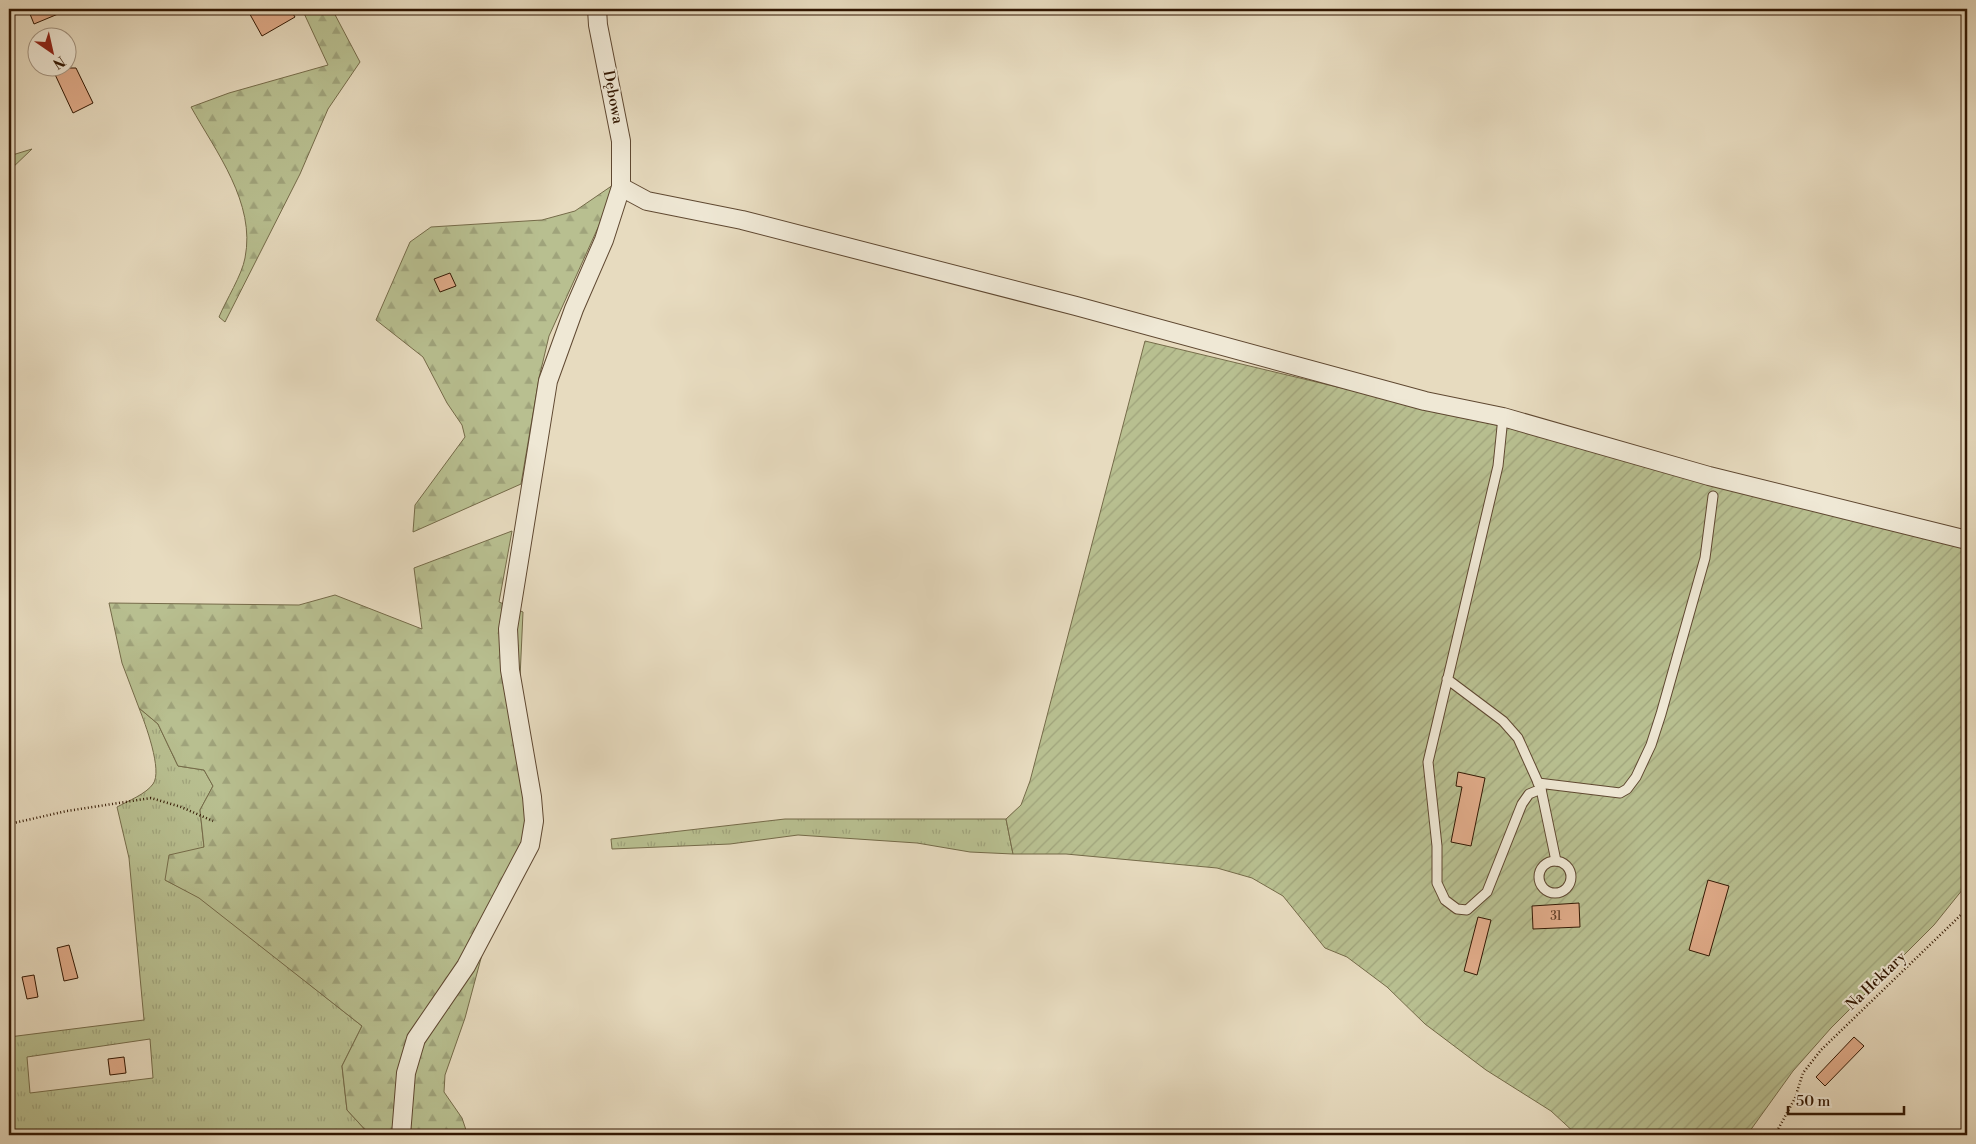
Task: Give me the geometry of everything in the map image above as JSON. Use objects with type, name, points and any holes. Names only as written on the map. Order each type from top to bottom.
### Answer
[{"type":"street","name":"Dębowa","points":[[596,9],[621,141],[622,187]]},
{"type":"street","points":[[401,1135],[406,1073],[416,1039],[466,966],[530,844],[534,821],[532,797],[510,670],[508,629],[548,381],[574,309],[604,240],[622,187],[647,201],[742,220],[1076,306],[1425,401],[1503,417],[1709,476],[1967,540]]},
{"type":"lane","points":[[1503,417],[1498,466],[1428,762],[1437,846],[1437,883],[1445,900],[1457,909],[1467,910],[1487,892],[1522,804],[1529,794],[1539,786],[1620,793],[1631,785],[1651,745],[1681,645],[1709,538],[1713,496]]},
{"type":"lane","points":[[1447,679],[1503,721],[1518,738],[1539,786],[1556,860]]},
{"type":"path","points":[[9,824],[66,811],[151,798],[181,807],[213,821]]},
{"type":"path","name":"Na Hektary","points":[[1775,1135],[1795,1098],[1803,1073],[1821,1050],[1967,909]]},
{"type":"green space","points":[[302,9],[332,9],[360,62],[328,109],[300,174],[225,322],[219,317],[237,280],[245,258],[247,238],[245,218],[232,179],[191,107],[229,93],[328,65]]},
{"type":"green space","points":[[32,149],[9,171],[9,156]]},
{"type":"green space","points":[[613,185],[610,201],[549,336],[539,378],[521,484],[413,532],[415,505],[465,437],[462,425],[447,403],[423,357],[376,320],[410,242],[431,227],[542,220],[575,211]]},
{"type":"green space","points":[[1145,341],[1517,430],[1967,547],[1967,884],[1934,925],[1831,1028],[1793,1071],[1747,1135],[1577,1135],[1551,1111],[1486,1070],[1425,1024],[1387,987],[1347,957],[1325,948],[1283,896],[1252,878],[1217,868],[1066,854],[1013,854],[1006,819],[1021,805],[1030,781]]},
{"type":"green space","points":[[512,531],[499,602],[523,612],[520,678],[537,814],[484,947],[465,1018],[445,1075],[444,1092],[462,1118],[466,1130],[461,1135],[370,1135],[347,1110],[342,1066],[362,1026],[199,898],[165,880],[169,855],[204,847],[200,810],[213,786],[204,770],[178,766],[158,724],[139,708],[122,663],[109,603],[299,605],[335,595],[422,629],[414,568]]},
{"type":"green space","points":[[139,708],[158,724],[178,766],[204,770],[213,786],[200,810],[204,847],[165,880],[199,897],[362,1026],[342,1066],[347,1110],[370,1135],[9,1135],[9,1037],[144,1020],[129,858],[117,807],[146,791],[156,778],[155,758]],"holes":[[[150,1039],[153,1078],[30,1093],[27,1057]]]},
{"type":"green space","points":[[785,819],[1006,819],[1013,854],[970,852],[917,843],[798,835],[730,844],[612,849],[611,839]]},
{"type":"building","points":[[28,9],[70,9],[34,24]]},
{"type":"building","points":[[247,9],[290,9],[295,17],[262,36]]},
{"type":"building","points":[[78,72],[93,103],[73,113],[57,78],[78,78]]},
{"type":"building","points":[[450,273],[456,286],[440,292],[434,279]]},
{"type":"building","points":[[1458,772],[1485,778],[1471,846],[1451,842],[1462,787],[1456,786]]},
{"type":"building","points":[[1708,880],[1729,886],[1709,956],[1689,950]]},
{"type":"building","points":[[1579,903],[1580,927],[1533,929],[1532,906]]},
{"type":"building","points":[[1478,917],[1491,920],[1477,975],[1464,971]]},
{"type":"building","points":[[69,945],[78,978],[64,981],[57,948]]},
{"type":"building","points":[[34,975],[38,997],[27,999],[22,977]]},
{"type":"building","points":[[1854,1037],[1864,1046],[1825,1086],[1816,1077]]},
{"type":"building","points":[[124,1057],[126,1073],[110,1075],[108,1059]]}]
